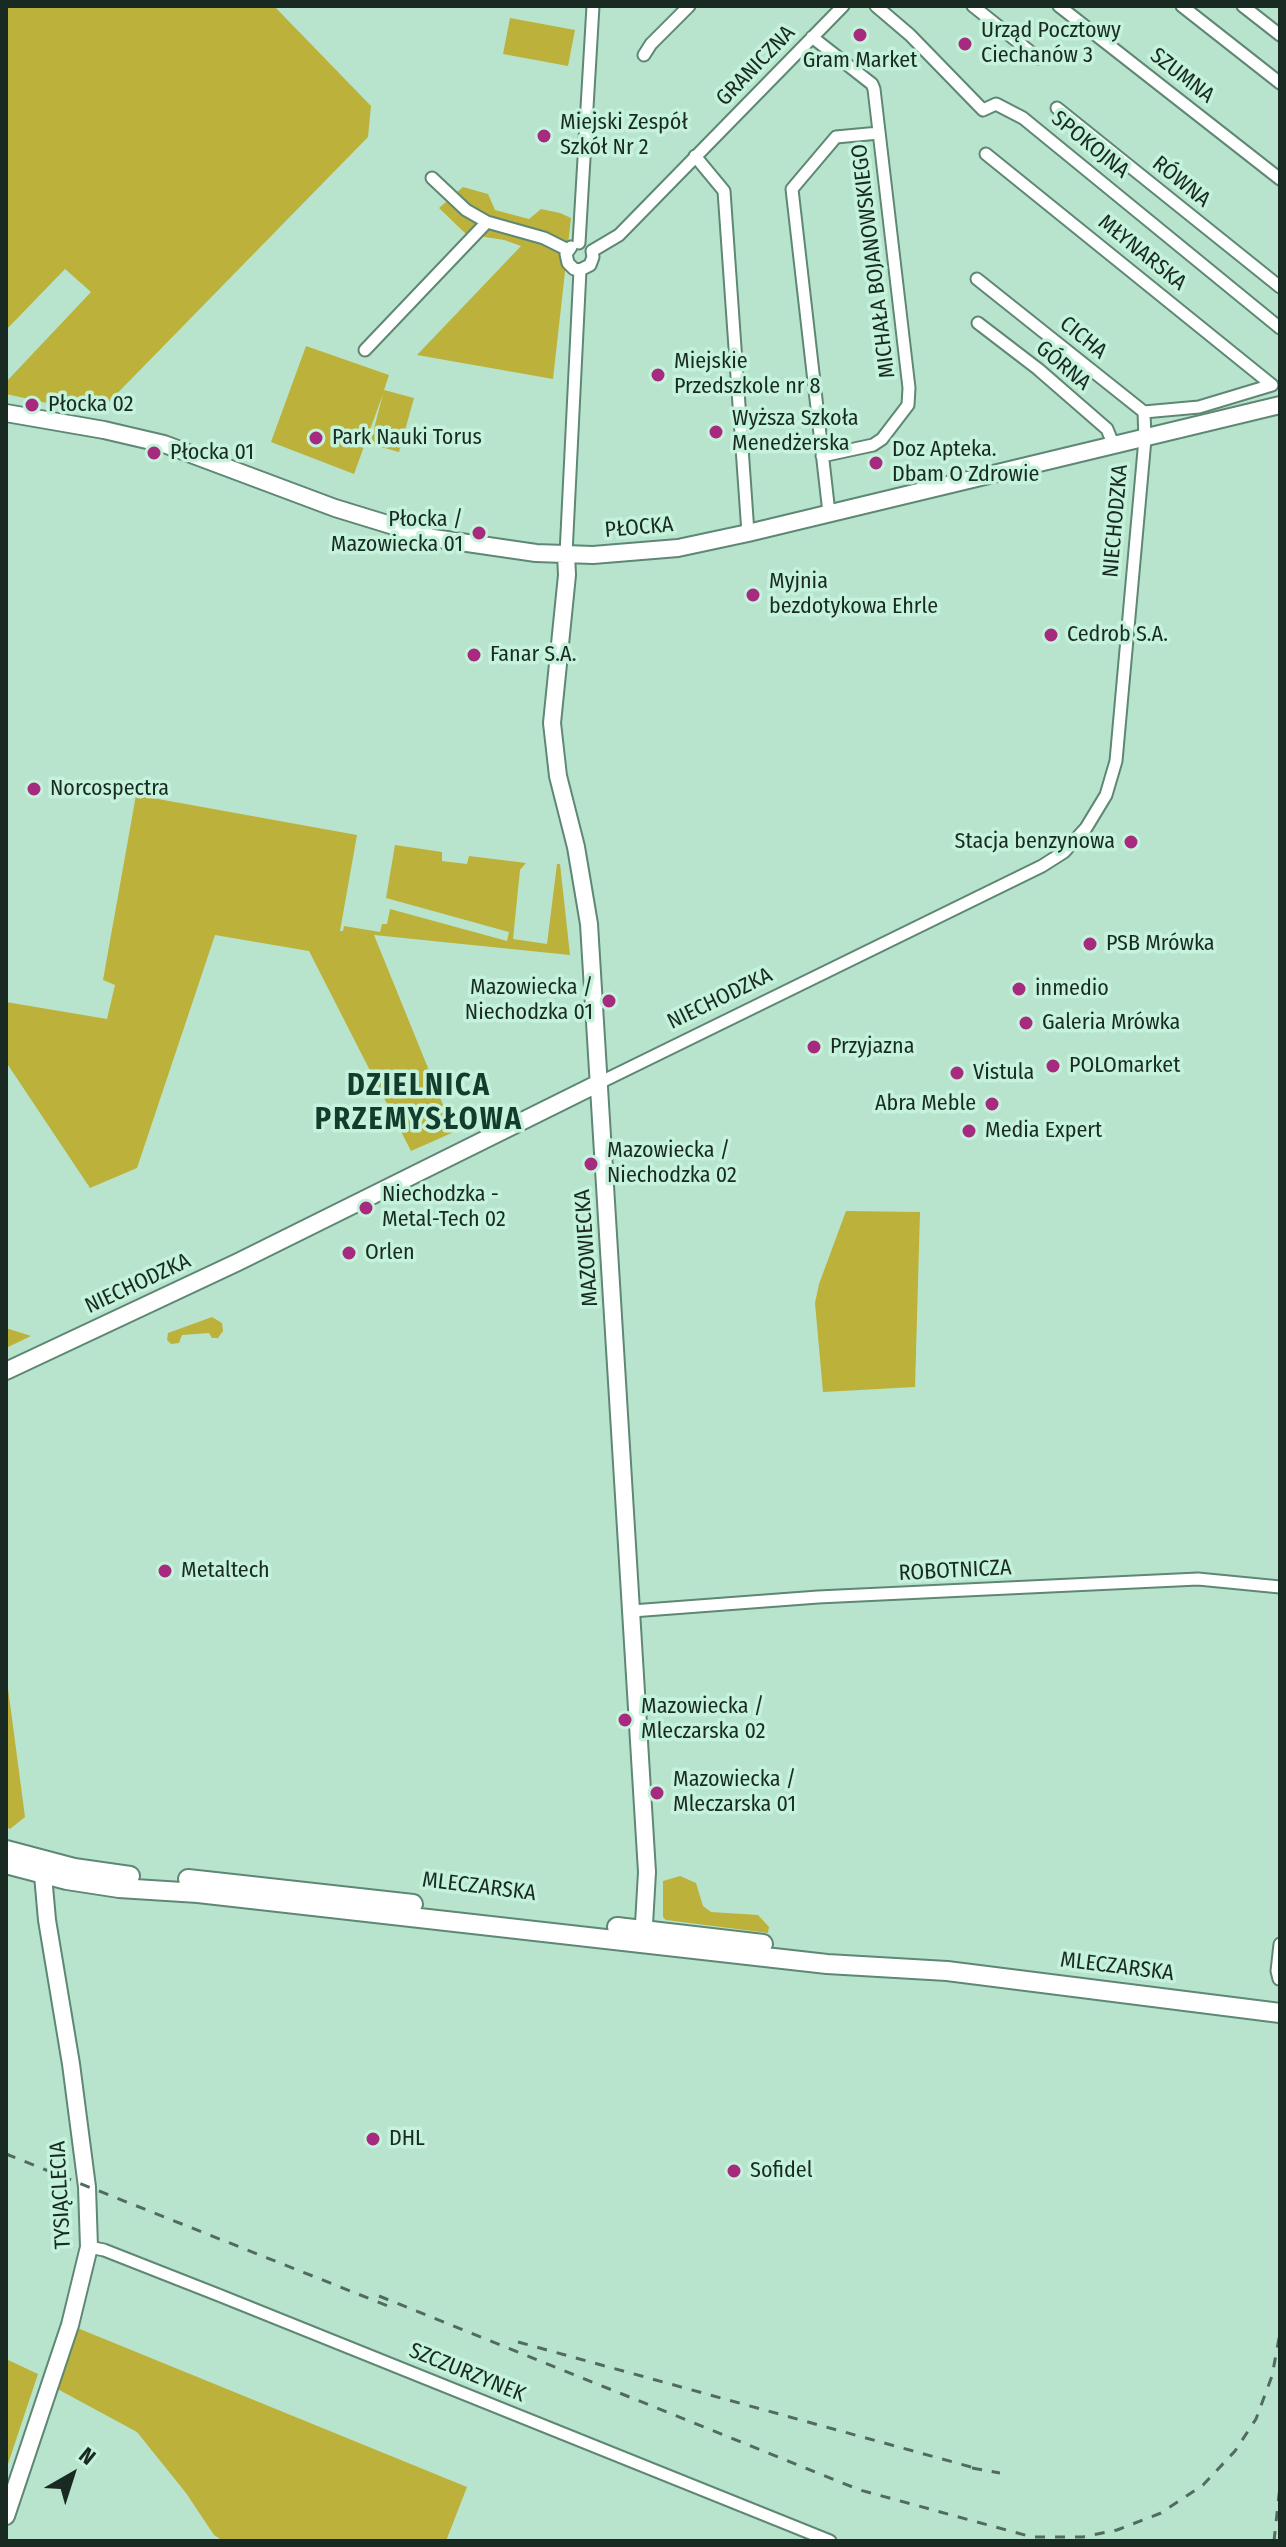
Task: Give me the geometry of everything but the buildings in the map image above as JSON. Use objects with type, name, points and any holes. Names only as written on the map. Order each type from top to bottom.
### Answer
[{"type":"main road","name":"MLECZARSKA","points":[[6,1850],[44,1868]]},
{"type":"main road","name":"MLECZARSKA","points":[[6,1864],[44,1868],[119,1888],[643,1936],[827,1964],[947,1971],[1280,2013]]},
{"type":"street","points":[[579,243],[593,6]]},
{"type":"street","points":[[644,55],[689,6]]},
{"type":"street","name":"GRANICZNA","points":[[592,251],[619,235],[843,6]]},
{"type":"street","name":"SPOKOJNA","points":[[876,6],[910,35],[983,110],[996,104],[1023,118],[1280,328]]},
{"type":"street","points":[[973,6],[1038,58]]},
{"type":"street","name":"SZUMNA","points":[[1059,6],[1280,179]]},
{"type":"street","points":[[1182,6],[1280,83]]},
{"type":"street","points":[[1243,6],[1280,35]]},
{"type":"street","name":"MICHAŁA BOJANOWSKIEGO","points":[[812,37],[872,84],[909,388],[908,405],[873,445],[822,456]]},
{"type":"street","name":"RÓWNA","points":[[1057,108],[1280,287]]},
{"type":"street","points":[[829,513],[792,189],[836,137],[879,133]]},
{"type":"street","name":"MŁYNARSKA","points":[[986,154],[1272,385],[1199,407],[1144,412]]},
{"type":"street","points":[[695,156],[724,191],[748,533]]},
{"type":"street","points":[[432,178],[466,210],[487,222],[544,238],[568,250]]},
{"type":"street","points":[[365,350],[487,222]]},
{"type":"street","points":[[579,243],[587,245],[593,257],[590,265],[580,270],[574,269],[568,263],[568,250],[579,243]]},
{"type":"street","points":[[566,554],[580,270]]},
{"type":"street","name":"CICHA","points":[[977,279],[1144,412]]},
{"type":"street","name":"GÓRNA","points":[[978,323],[1038,369],[1107,429],[1114,446]]},
{"type":"street","name":"PŁOCKA","points":[[6,413],[164,444],[335,508],[433,538],[527,552],[566,554],[678,548],[1280,405]]},
{"type":"street","points":[[1144,412],[1145,439]]},
{"type":"street","name":"NIECHODZKA","points":[[6,1371],[238,1262],[1042,866],[1064,852],[1086,828],[1106,795],[1116,761],[1145,439]]},
{"type":"street","name":"MAZOWIECKA","points":[[566,554],[567,575],[552,723],[558,776],[576,847],[589,924],[647,1872],[643,1936]]},
{"type":"street","name":"ROBOTNICZA","points":[[632,1611],[818,1597],[1198,1579],[1280,1587]]},
{"type":"street","name":"TYSIĄCLECIA","points":[[6,2516],[70,2325],[89,2247],[87,2187],[71,2064],[47,1920],[44,1868]]},
{"type":"street","points":[[1279,1979],[1280,1944]]},
{"type":"street","name":"SZCZURZYNEK","points":[[89,2247],[104,2250],[236,2302],[830,2541]]},
{"type":"shaded area","points":[[6,6],[274,6],[371,106],[368,137],[97,414],[6,394],[6,382],[91,292],[65,269],[6,330]]},
{"type":"shaded area","points":[[510,18],[575,30],[568,66],[503,54]]},
{"type":"shaded area","points":[[463,187],[488,194],[495,210],[529,219],[541,209],[571,218],[553,379],[417,355],[521,246],[466,234],[439,208]]},
{"type":"shaded area","points":[[306,346],[389,375],[384,390],[414,398],[399,452],[370,444],[383,394],[354,474],[271,442]]},
{"type":"shaded area","points":[[136,795],[357,835],[340,931],[344,926],[380,932],[382,924],[387,924],[390,909],[507,941],[509,932],[386,898],[395,845],[442,852],[442,861],[467,864],[469,856],[526,863],[520,870],[513,939],[547,944],[557,864],[560,864],[570,955],[374,935],[454,1132],[411,1151],[309,951],[215,935],[137,1168],[90,1188],[6,1062],[6,1002],[107,1019],[115,985],[103,980]]},
{"type":"shaded area","points":[[846,1211],[920,1212],[915,1387],[823,1392],[815,1303]]},
{"type":"shaded area","points":[[212,1317],[222,1323],[223,1331],[218,1338],[212,1338],[209,1333],[182,1335],[179,1343],[171,1344],[167,1340],[168,1333]]},
{"type":"shaded area","points":[[6,1328],[31,1336],[6,1348]]},
{"type":"shaded area","points":[[6,1673],[25,1817],[10,1829],[6,1827]]},
{"type":"shaded area","points":[[680,1876],[696,1883],[703,1906],[711,1912],[758,1915],[769,1927],[768,1933],[666,1920],[663,1917],[663,1881]]},
{"type":"shaded area","points":[[70,2325],[467,2487],[446,2541],[223,2541],[214,2535],[186,2493],[137,2432],[50,2385]]},
{"type":"shaded area","points":[[6,2359],[38,2374],[6,2470]]},
{"type":"railway","points":[[6,2154],[388,2306]]},
{"type":"railway","points":[[379,2296],[860,2490],[1032,2537],[1083,2537],[1117,2530],[1161,2513],[1203,2485],[1235,2451],[1256,2419],[1272,2376],[1280,2333]]},
{"type":"railway","points":[[518,2342],[982,2470]]},
{"type":"railway","points":[[972,2468],[1000,2473]]},
{"type":"railway","points":[[1274,2541],[1280,2486]]},
{"type":"place","name":"Gram Market","points":[[860,35]]},
{"type":"place","name":"Urząd Pocztowy Ciechanów 3","points":[[965,44]]},
{"type":"place","name":"Miejski Zespół Szkół Nr 2","points":[[544,136]]},
{"type":"place","name":"Miejskie Przedszkole nr 8","points":[[658,375]]},
{"type":"place","name":"Płocka 02","points":[[32,405]]},
{"type":"place","name":"Wyższa Szkoła Menedżerska","points":[[716,432]]},
{"type":"place","name":"Park Nauki Torus","points":[[316,438]]},
{"type":"place","name":"Płocka 01","points":[[154,453]]},
{"type":"place","name":"Doz Apteka. Dbam O Zdrowie","points":[[876,463]]},
{"type":"place","name":"Płocka / Mazowiecka 01","points":[[479,533]]},
{"type":"place","name":"Myjnia bezdotykowa Ehrle","points":[[753,595]]},
{"type":"place","name":"Cedrob S.A.","points":[[1051,635]]},
{"type":"place","name":"Fanar S.A.","points":[[474,655]]},
{"type":"place","name":"Norcospectra","points":[[34,789]]},
{"type":"place","name":"Stacja benzynowa","points":[[1131,842]]},
{"type":"place","name":"PSB Mrówka","points":[[1090,944]]},
{"type":"place","name":"inmedio","points":[[1019,989]]},
{"type":"place","name":"Mazowiecka / Niechodzka 01","points":[[609,1001]]},
{"type":"place","name":"Galeria Mrówka","points":[[1026,1023]]},
{"type":"place","name":"Przyjazna","points":[[814,1047]]},
{"type":"place","name":"POLOmarket","points":[[1053,1066]]},
{"type":"place","name":"Vistula","points":[[957,1073]]},
{"type":"place","name":"Abra Meble","points":[[992,1104]]},
{"type":"place","name":"Media Expert","points":[[969,1131]]},
{"type":"place","name":"Mazowiecka / Niechodzka 02","points":[[591,1164]]},
{"type":"place","name":"Niechodzka - Metal-Tech 02","points":[[366,1208]]},
{"type":"place","name":"Orlen","points":[[349,1253]]},
{"type":"place","name":"Metaltech","points":[[165,1571]]},
{"type":"place","name":"Mazowiecka / Mleczarska 02","points":[[625,1720]]},
{"type":"place","name":"Mazowiecka / Mleczarska 01","points":[[657,1793]]},
{"type":"place","name":"DHL","points":[[373,2139]]},
{"type":"place","name":"Sofidel","points":[[734,2171]]},
{"type":"district","name":"DZIELNICA PRZEMYSŁOWA","points":[[419,1104]]}]
